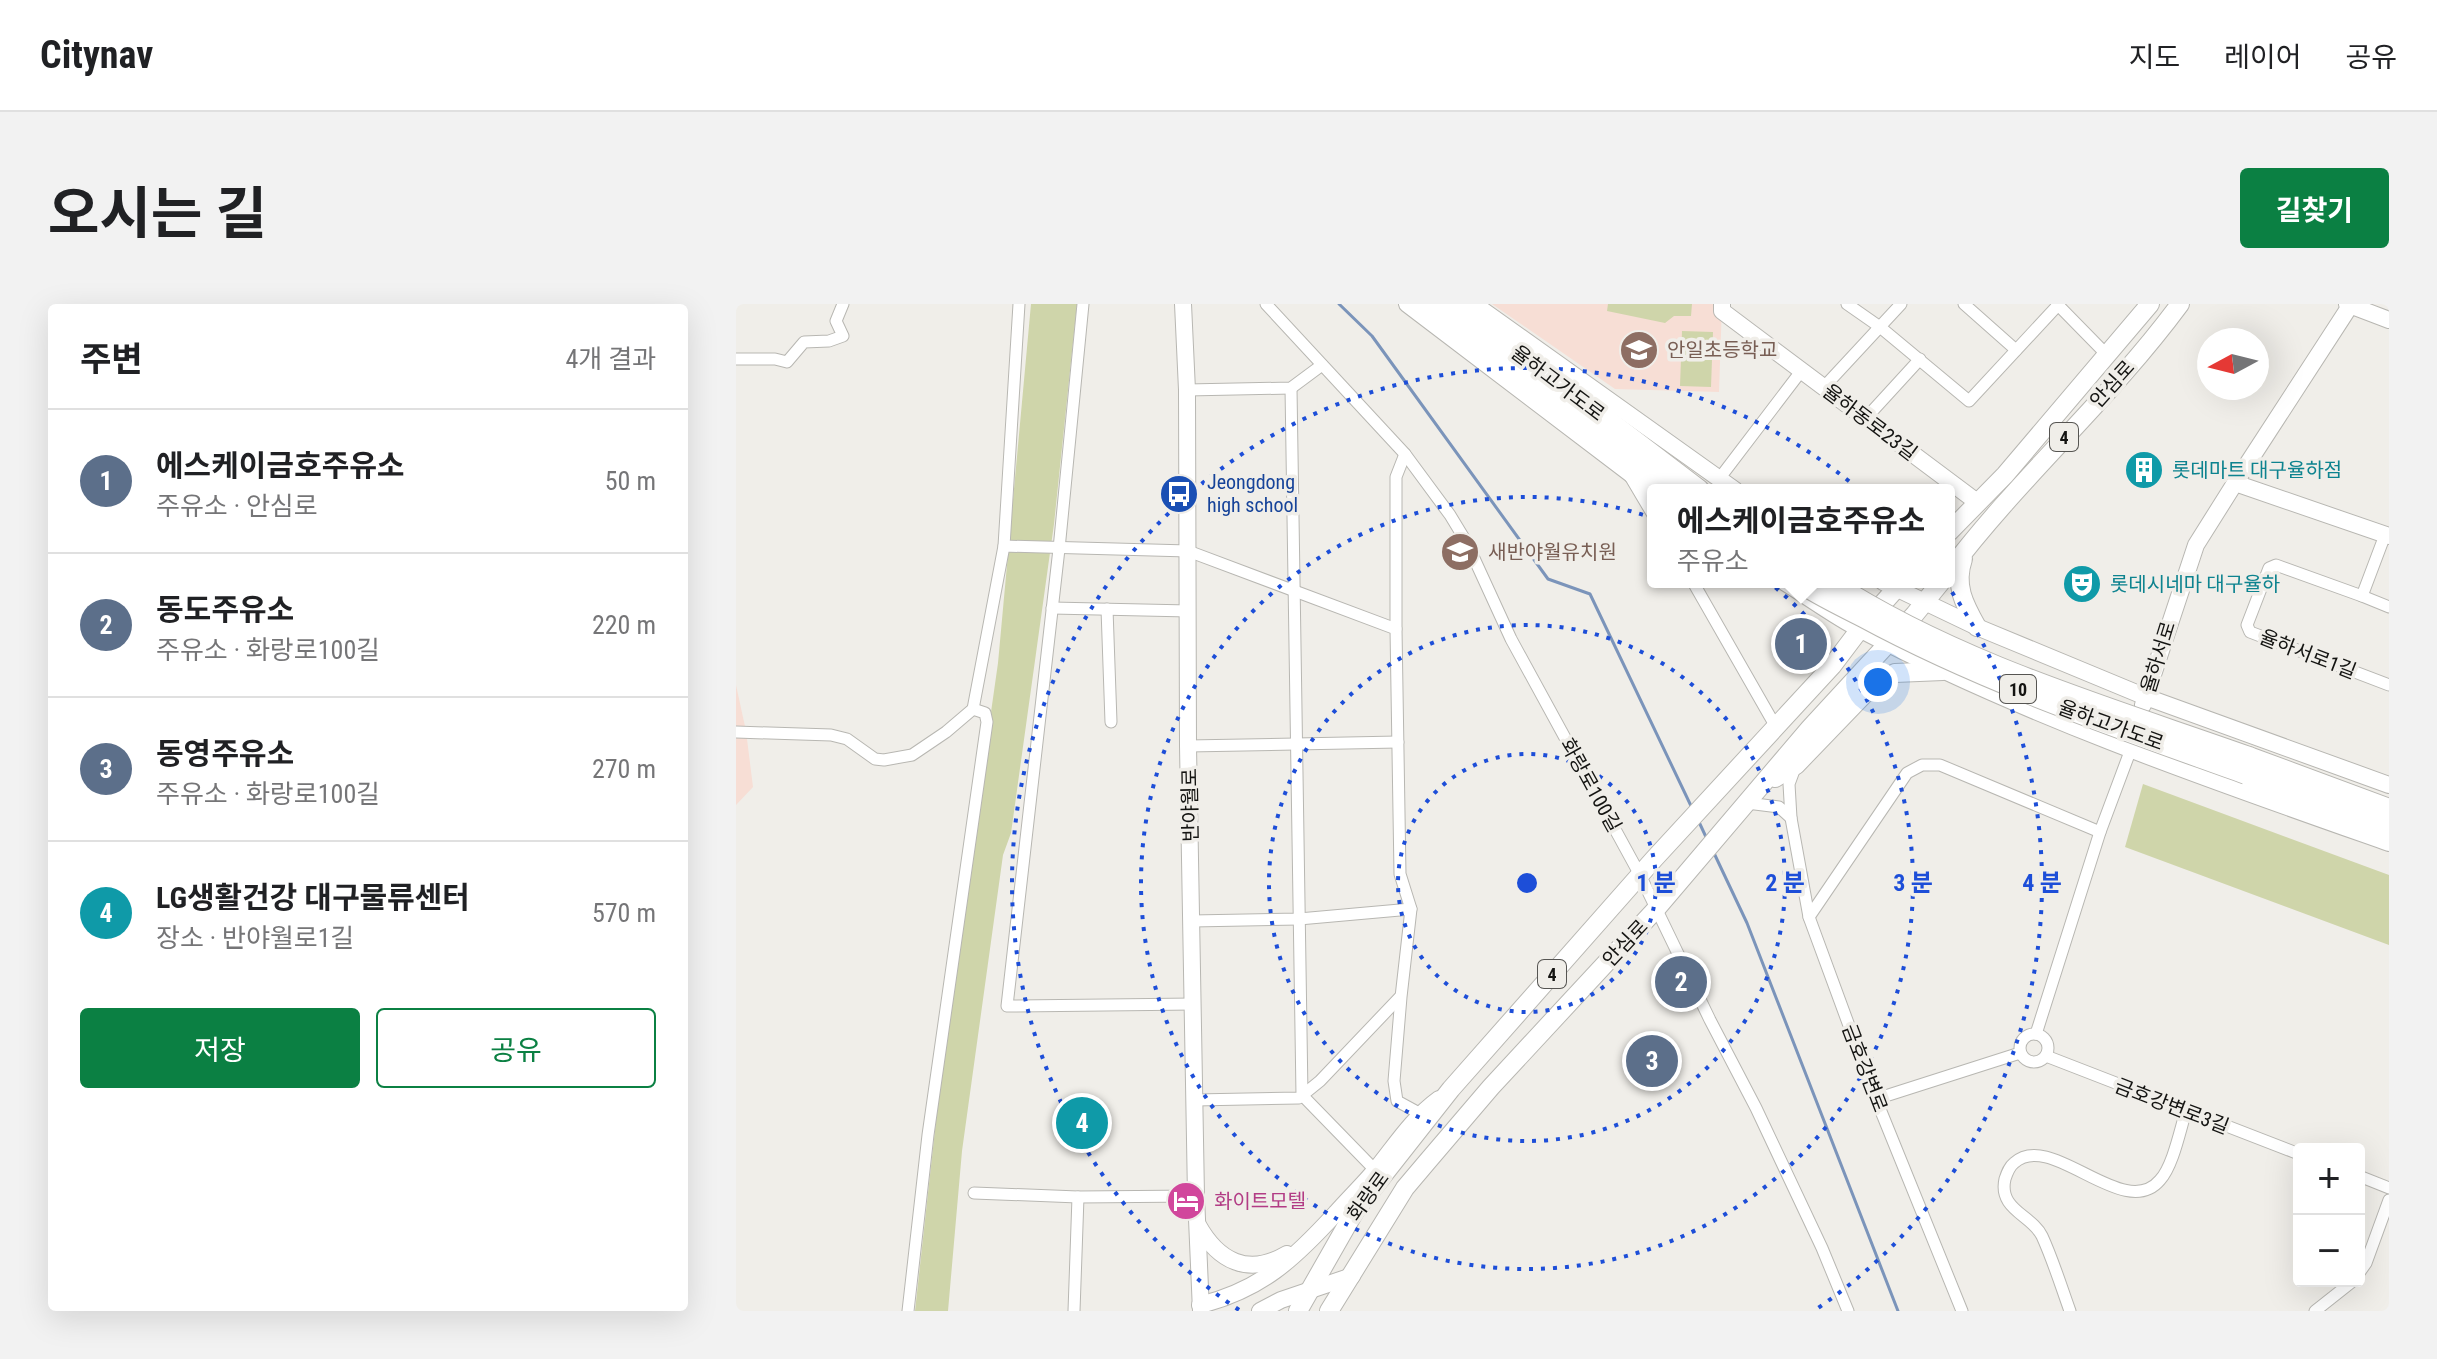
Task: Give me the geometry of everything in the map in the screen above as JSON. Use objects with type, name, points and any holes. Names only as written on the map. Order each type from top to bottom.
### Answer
[{"type":"highway","name":"율하고가도로","points":[[1430,304],[1664,484]]},
{"type":"highway","name":"율하고가도로","points":[[1455,304],[1664,484]]},
{"type":"highway","name":"율하고가도로","points":[[1800,588],[1907,642],[2057,706],[2389,809]]},
{"type":"highway","name":"율하고가도로","points":[[1842,588],[1910,626],[1973,655],[2248,766],[2389,827]]},
{"type":"main road","name":"반야월로","points":[[1183,304],[1187,390],[1188,746],[1200,1309]]},
{"type":"main road","points":[[1407,304],[1626,471],[1664,484]]},
{"type":"main road","points":[[1474,304],[1726,484]]},
{"type":"main road","name":"율하동로23길","points":[[1722,304],[1722,311],[1953,484]]},
{"type":"main road","name":"안심로","points":[[1955,526],[2005,475],[2150,304]]},
{"type":"main road","name":"안심로","points":[[1955,563],[2180,304]]},
{"type":"main road","points":[[2348,305],[2389,320]]},
{"type":"main road","name":"율하서로","points":[[2131,749],[2196,545],[2348,305]]},
{"type":"main road","points":[[2235,483],[2387,535]]},
{"type":"main road","name":"율하동로23길","points":[[1955,485],[1977,502]]},
{"type":"main road","points":[[1968,546],[1958,575],[1962,600],[1977,627]]},
{"type":"main road","points":[[1798,588],[1860,629],[2001,698],[2179,769],[2389,843]]},
{"type":"main road","name":"안심로","points":[[1451,1089],[1654,859],[1832,666],[1890,588]]},
{"type":"main road","points":[[1898,588],[1920,608],[1977,627],[2146,697],[2389,785]]},
{"type":"main road","name":"안심로","points":[[1352,1276],[1405,1188],[1427,1162],[1491,1087],[1657,908],[1810,728],[1936,588]]},
{"type":"main road","points":[[1943,671],[1950,651],[1964,639],[1974,635],[1998,636]]},
{"type":"main road","points":[[1759,787],[1796,765],[1875,683],[1895,673],[1943,671]]},
{"type":"main road","points":[[1200,1309],[1249,1289],[1290,1261],[1375,1170],[1419,1113],[1451,1089]]},
{"type":"main road","name":"화랑로","points":[[1298,1311],[1355,1211],[1451,1089]]},
{"type":"main road","points":[[1197,1221],[1209,1244],[1218,1253],[1238,1263],[1256,1265],[1273,1262],[1312,1239]]},
{"type":"main road","points":[[1260,1311],[1310,1289],[1352,1276]]},
{"type":"main road","points":[[1329,1311],[1352,1276]]},
{"type":"street","points":[[736,359],[787,362],[804,342],[829,341],[843,336],[836,321],[843,304]]},
{"type":"street","points":[[736,732],[831,735],[847,739],[875,759],[884,760],[912,755],[973,709],[1004,546],[1019,304]]},
{"type":"street","points":[[1083,304],[1059,549],[1007,1006],[1194,1004]]},
{"type":"street","name":"화랑로100길","points":[[1266,304],[1279,310],[1322,365],[1405,454],[1467,543],[1511,639],[1657,908],[1756,1108],[1848,1311]]},
{"type":"street","points":[[1847,304],[1880,327],[1969,401],[2058,304],[2108,356]]},
{"type":"street","points":[[1824,387],[1901,304]]},
{"type":"street","points":[[1964,304],[2016,350]]},
{"type":"street","points":[[1866,418],[1920,359]]},
{"type":"street","points":[[1187,390],[1291,388],[1322,365]]},
{"type":"street","name":"율하동로23길","points":[[1719,479],[1802,370]]},
{"type":"street","points":[[1291,388],[1302,1095],[1375,1170]]},
{"type":"street","points":[[1405,454],[1396,477],[1396,629],[1400,874],[1411,909],[1394,1081],[1402,1106],[1419,1113]]},
{"type":"street","points":[[1626,471],[1647,505]]},
{"type":"street","points":[[2362,596],[2387,535]]},
{"type":"street","points":[[1004,546],[1188,551],[1396,629]]},
{"type":"street","name":"율하서로1길","points":[[2389,607],[2276,565],[2269,568],[2247,625],[2250,632],[2389,685]]},
{"type":"street","points":[[1696,588],[1776,727]]},
{"type":"street","points":[[1052,608],[1189,611]]},
{"type":"street","points":[[1107,609],[1111,722]]},
{"type":"street","points":[[908,1311],[928,1135],[987,722],[985,713],[973,709]]},
{"type":"street","points":[[1188,746],[1398,742]]},
{"type":"street","points":[[2036,1034],[2100,832],[2131,749]]},
{"type":"street","name":"금호강변로","points":[[1796,765],[1789,784],[1791,818],[1809,917],[1876,1099],[1962,1311]]},
{"type":"street","points":[[1809,917],[1907,773],[1922,765],[1940,765],[2100,832]]},
{"type":"street","points":[[1747,803],[1779,807],[1791,818]]},
{"type":"street","points":[[1192,921],[1299,919],[1411,909]]},
{"type":"street","points":[[1195,1100],[1299,1098],[1320,1081],[1401,997]]},
{"type":"street","points":[[2020,1053],[2023,1039],[2036,1034]]},
{"type":"street","points":[[2020,1053],[2034,1063],[2046,1056],[2047,1043],[2036,1034]]},
{"type":"street","points":[[1876,1099],[2020,1053]]},
{"type":"street","name":"금호강변로3길","points":[[2046,1056],[2293,1152]]},
{"type":"street","points":[[2070,1311],[2036,1226],[2022,1218],[2006,1197],[2004,1184],[2007,1171],[2014,1162],[2041,1154],[2104,1183],[2133,1191],[2150,1188],[2160,1181],[2166,1171],[2186,1111]]},
{"type":"street","points":[[2365,1178],[2389,1188]]},
{"type":"street","points":[[974,1193],[1078,1197],[1196,1196]]},
{"type":"street","points":[[1074,1311],[1078,1197]]},
{"type":"street","points":[[2365,1264],[2389,1200]]},
{"type":"street","points":[[2315,1311],[2345,1287]]},
{"type":"shaded area","name":"안일초등학교","points":[[1492,304],[1722,304],[1719,392],[1615,389]]},
{"type":"shaded area","points":[[736,685],[753,787],[736,805]]},
{"type":"green space","points":[[1031,304],[1077,304],[1054,524],[1011,833],[1003,855],[962,1151],[948,1311],[915,1311],[947,1021],[998,663]]},
{"type":"green space","points":[[1608,304],[1692,304],[1691,316],[1674,316],[1665,323],[1607,311]]},
{"type":"green space","points":[[1682,331],[1713,332],[1711,387],[1680,386]]},
{"type":"green space","points":[[2143,784],[2389,875],[2389,945],[2125,847]]},
{"type":"waterway","points":[[1339,304],[1372,336],[1548,579],[1590,594],[1692,808]]},
{"type":"waterway","points":[[1699,822],[1706,837]]},
{"type":"waterway","points":[[1713,851],[1747,923],[1898,1311]]},
{"type":"place","name":"안일초등학교","points":[[1639,350]]},
{"type":"place","name":"롯데마트 대구율하점","points":[[2144,470]]},
{"type":"place","name":"Jeongdong high school","points":[[1179,494]]},
{"type":"place","name":"새반야월유치원","points":[[1460,552]]},
{"type":"place","name":"롯데시네마 대구율하","points":[[2082,584]]},
{"type":"place","name":"에스케이금호주유소","points":[[1801,644]]},
{"type":"place","name":"동도주유소","points":[[1681,982]]},
{"type":"place","name":"동영주유소","points":[[1652,1061]]},
{"type":"place","name":"LG생활건강 대구물류센터","points":[[1082,1123]]},
{"type":"place","name":"화이트모텔","points":[[1186,1201]]}]
